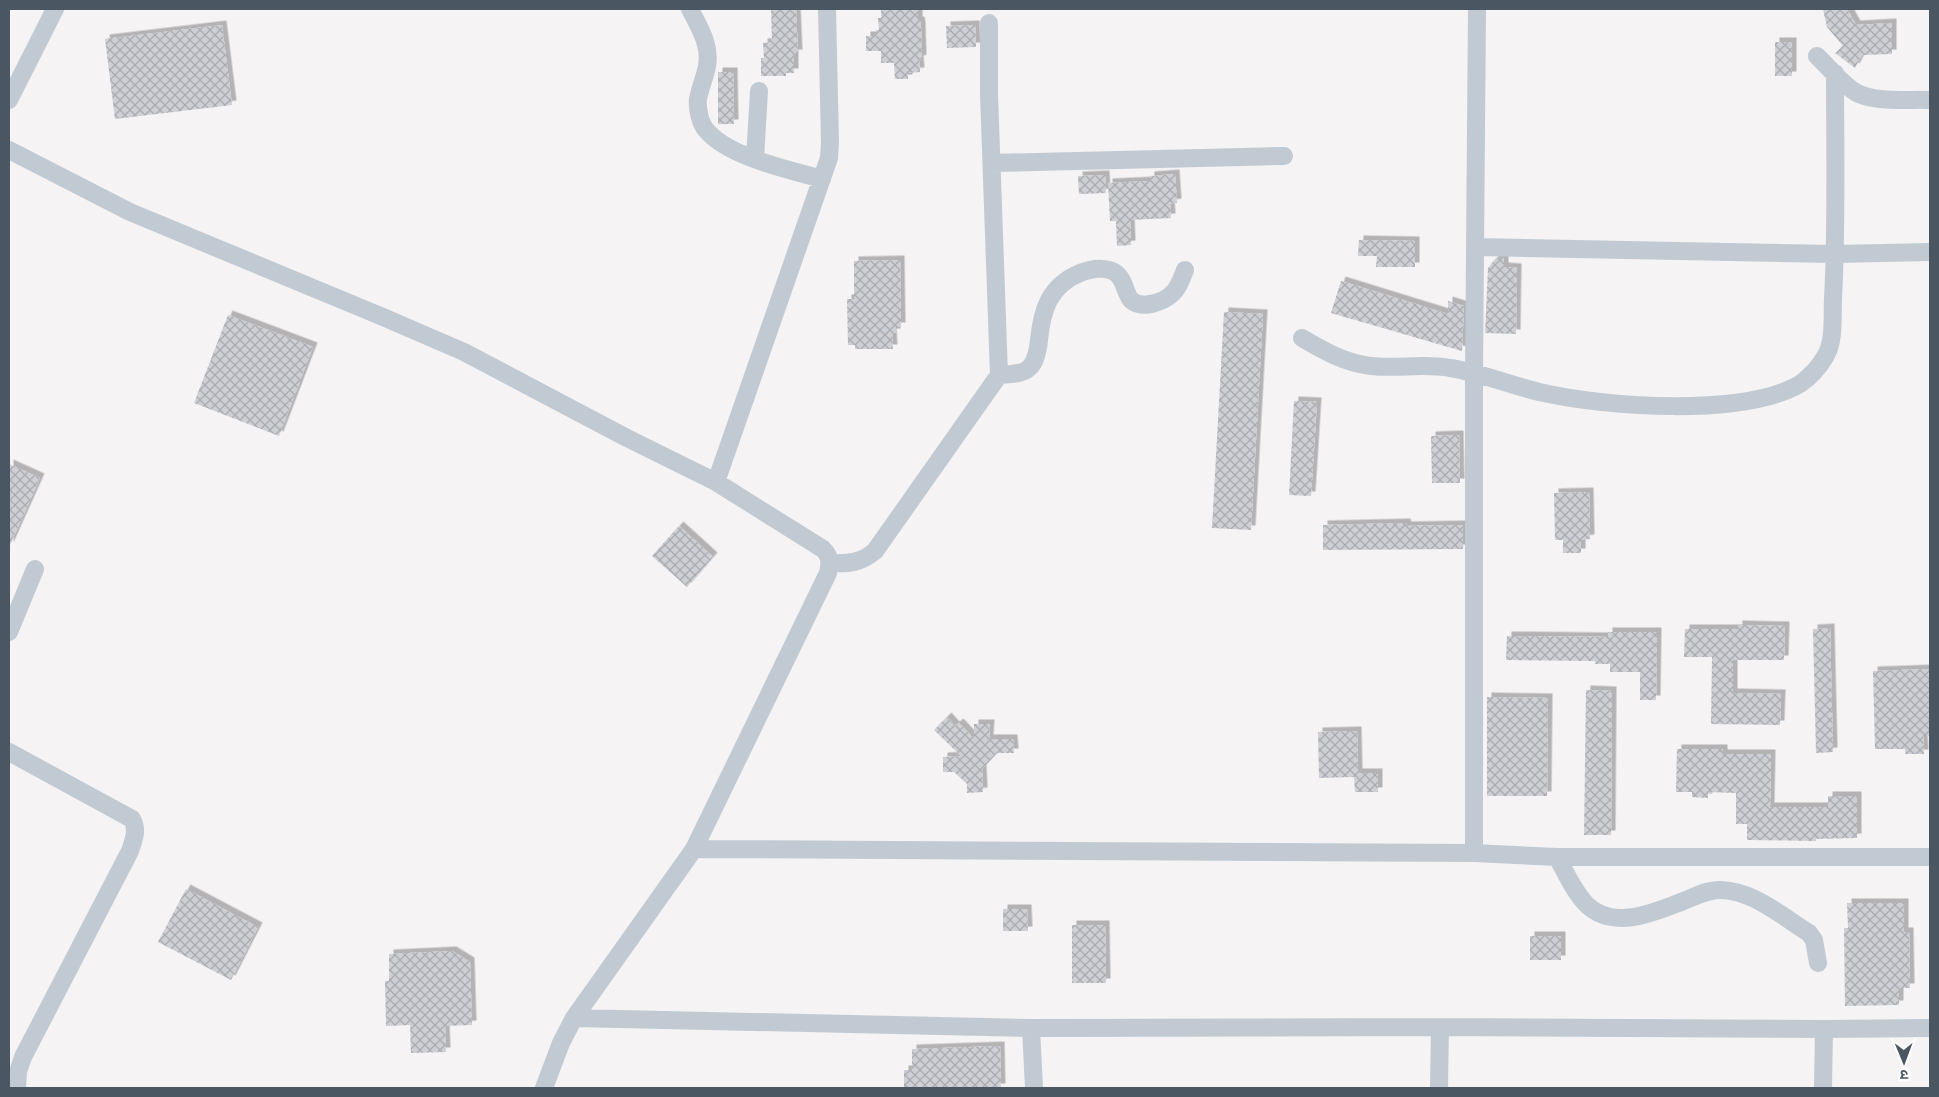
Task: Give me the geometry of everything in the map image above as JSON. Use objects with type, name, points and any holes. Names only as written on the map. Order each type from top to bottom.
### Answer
[{"type":"street","points":[[9,100],[55,9]]},
{"type":"street","points":[[690,9],[705,39],[708,53],[707,67],[698,100],[705,130],[722,144],[755,159],[822,179]]},
{"type":"street","points":[[716,482],[829,158],[827,9]]},
{"type":"street","points":[[1474,853],[1474,373],[1477,9]]},
{"type":"street","points":[[830,564],[858,562],[874,551],[999,375],[989,23]]},
{"type":"street","points":[[1817,56],[1856,92],[1865,96],[1882,99],[1930,100]]},
{"type":"street","points":[[1302,338],[1338,358],[1358,364],[1373,366],[1435,366],[1474,373],[1542,392],[1595,402],[1665,406],[1734,403],[1774,394],[1801,383],[1817,369],[1827,354],[1831,340],[1835,254],[1835,73]]},
{"type":"street","points":[[755,159],[758,91]]},
{"type":"street","points":[[9,150],[130,212],[464,352],[627,438],[716,482],[823,549],[828,554],[830,564],[828,573],[694,849],[574,1018],[561,1043],[544,1088]]},
{"type":"street","points":[[992,163],[1284,156]]},
{"type":"street","points":[[1476,247],[1835,254],[1930,252]]},
{"type":"street","points":[[999,375],[1022,372],[1028,370],[1032,365],[1038,350],[1046,303],[1056,289],[1068,280],[1091,270],[1104,269],[1114,272],[1121,278],[1129,298],[1133,302],[1148,304],[1164,299],[1173,293],[1180,284],[1185,270]]},
{"type":"street","points":[[9,632],[35,569]]},
{"type":"street","points":[[9,752],[132,819],[136,834],[130,851],[23,1057],[18,1072],[18,1088],[32,1088]]},
{"type":"street","points":[[694,849],[1474,853],[1557,857],[1930,857]]},
{"type":"street","points":[[1557,857],[1580,897],[1595,912],[1617,917],[1636,917],[1652,913],[1712,890],[1730,890],[1758,901],[1809,934],[1814,940],[1818,963]]},
{"type":"street","points":[[574,1018],[1031,1028],[1930,1028]]},
{"type":"street","points":[[1439,1088],[1440,1027]]},
{"type":"street","points":[[1031,1028],[1034,1088]]},
{"type":"street","points":[[1823,1088],[1824,1029]]},
{"type":"building","points":[[771,9],[796,9],[798,54],[794,54],[794,73],[786,73],[786,76],[761,76],[761,58],[764,58],[763,43],[772,42]]},
{"type":"building","points":[[881,9],[918,9],[918,21],[920,21],[921,27],[922,59],[919,60],[920,72],[908,73],[908,79],[895,79],[894,63],[881,63],[881,51],[866,51],[866,36],[876,36],[876,30],[879,30],[878,18],[881,18]]},
{"type":"building","points":[[1823,9],[1847,9],[1856,25],[1892,23],[1892,54],[1862,55],[1855,68],[1835,53],[1843,46],[1827,27]]},
{"type":"building","points":[[222,25],[232,105],[115,119],[105,39]]},
{"type":"building","points":[[975,25],[976,47],[947,48],[946,26]]},
{"type":"building","points":[[1775,42],[1792,42],[1792,76],[1775,76]]},
{"type":"building","points":[[718,72],[733,72],[734,124],[718,124]]},
{"type":"building","points":[[1175,174],[1177,203],[1170,204],[1171,218],[1130,220],[1131,245],[1117,246],[1116,221],[1110,221],[1108,183],[1150,181],[1150,176]]},
{"type":"building","points":[[1105,175],[1106,193],[1079,194],[1078,176]]},
{"type":"building","points":[[1359,240],[1415,241],[1415,267],[1376,267],[1377,256],[1358,256]]},
{"type":"building","points":[[1496,258],[1504,258],[1504,267],[1517,268],[1516,334],[1485,333],[1488,268]]},
{"type":"building","points":[[900,260],[901,327],[896,327],[896,333],[892,333],[893,349],[855,349],[855,345],[848,345],[847,299],[854,299],[854,261]]},
{"type":"building","points":[[1341,281],[1448,314],[1448,301],[1464,306],[1462,351],[1331,313]]},
{"type":"building","points":[[1224,312],[1263,314],[1251,530],[1212,528]]},
{"type":"building","points":[[228,315],[313,347],[279,436],[194,403]]},
{"type":"building","points":[[1294,401],[1317,402],[1311,496],[1289,495]]},
{"type":"building","points":[[1459,435],[1460,483],[1432,483],[1431,436]]},
{"type":"building","points":[[9,464],[40,478],[9,547]]},
{"type":"building","points":[[1589,492],[1590,539],[1581,540],[1581,553],[1563,553],[1563,540],[1555,540],[1554,493]]},
{"type":"building","points":[[1406,523],[1407,526],[1463,525],[1463,549],[1323,550],[1323,525]]},
{"type":"building","points":[[679,526],[713,557],[687,587],[652,556]]},
{"type":"building","points":[[1738,625],[1785,626],[1784,660],[1733,660],[1733,693],[1781,694],[1780,725],[1711,724],[1712,657],[1684,657],[1685,629],[1738,629]]},
{"type":"building","points":[[1830,628],[1833,752],[1816,753],[1813,629]]},
{"type":"building","points":[[1608,632],[1657,632],[1656,700],[1640,700],[1640,672],[1610,672],[1610,664],[1595,664],[1595,661],[1506,660],[1507,636],[1608,637]]},
{"type":"building","points":[[1930,669],[1930,736],[1923,736],[1924,754],[1905,754],[1905,749],[1875,749],[1873,671]]},
{"type":"building","points":[[1586,690],[1612,691],[1611,835],[1584,835]]},
{"type":"building","points":[[1487,697],[1548,698],[1547,796],[1487,796]]},
{"type":"building","points":[[947,717],[955,726],[959,723],[974,739],[974,724],[990,724],[989,739],[1013,739],[1014,753],[997,753],[982,769],[983,792],[967,793],[967,784],[954,772],[943,772],[943,757],[961,756],[934,730]]},
{"type":"building","points":[[1357,731],[1358,773],[1378,773],[1378,792],[1355,792],[1354,777],[1319,778],[1318,732]]},
{"type":"building","points":[[1677,749],[1723,749],[1723,754],[1771,754],[1770,807],[1828,807],[1828,796],[1857,796],[1857,838],[1816,839],[1816,841],[1747,840],[1747,824],[1736,824],[1736,793],[1708,792],[1708,798],[1692,797],[1692,792],[1676,792]]},
{"type":"building","points":[[186,889],[258,927],[231,980],[158,942]]},
{"type":"building","points":[[1847,903],[1904,903],[1904,932],[1909,932],[1910,988],[1899,988],[1899,1005],[1845,1006],[1844,928],[1848,928]]},
{"type":"building","points":[[1003,909],[1027,909],[1028,931],[1003,931]]},
{"type":"building","points":[[1072,925],[1105,925],[1106,983],[1072,983]]},
{"type":"building","points":[[1530,936],[1561,936],[1561,960],[1530,960]]},
{"type":"building","points":[[452,951],[470,962],[472,1025],[445,1026],[446,1052],[411,1053],[410,1025],[386,1026],[385,981],[389,981],[389,954]]},
{"type":"building","points":[[1000,1046],[1001,1088],[904,1088],[904,1070],[912,1070],[912,1049]]}]
